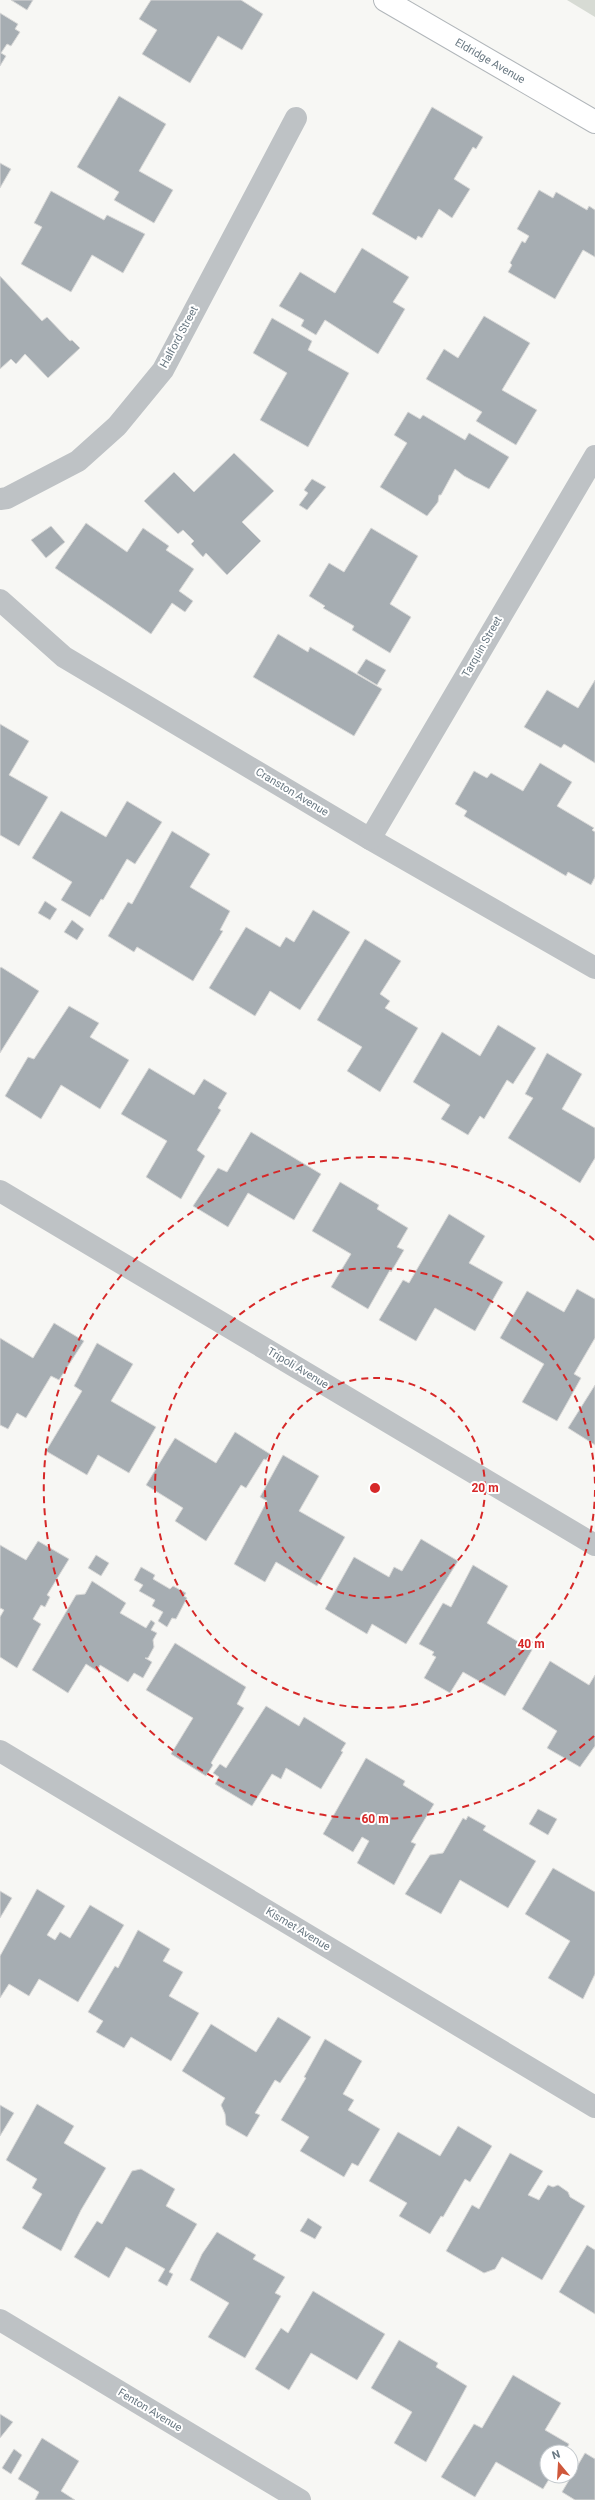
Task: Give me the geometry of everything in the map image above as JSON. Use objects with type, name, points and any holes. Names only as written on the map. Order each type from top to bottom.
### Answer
[{"type":"street","name":"Eldridge Avenue","points":[[385,0],[595,122]]},
{"type":"street","name":"Halford Street","points":[[0,499],[8,498],[78,461],[117,426],[163,370],[296,118]]},
{"type":"street","name":"Tarquin Street","points":[[370,839],[595,456]]},
{"type":"street","name":"Cranston Avenue","points":[[0,600],[64,657],[370,839],[595,968]]},
{"type":"street","name":"Tripoli Avenue","points":[[0,1191],[595,1545]]},
{"type":"street","name":"Kismet Avenue","points":[[0,1751],[595,2107]]},
{"type":"street","name":"Fenton Avenue","points":[[0,2320],[300,2500]]},
{"type":"shaded area","points":[[567,0],[595,0],[595,17]]},
{"type":"building","points":[[11,0],[33,0],[27,10]]},
{"type":"building","points":[[151,0],[241,0],[263,14],[242,50],[218,36],[190,83],[142,54],[157,30],[139,19]]},
{"type":"building","points":[[0,13],[18,24],[15,29],[20,32],[11,46],[7,44],[1,53],[6,56],[0,66]]},
{"type":"building","points":[[119,96],[166,124],[139,171],[173,190],[154,223],[114,200],[119,192],[77,167]]},
{"type":"building","points":[[432,107],[483,137],[476,149],[473,147],[454,179],[470,189],[452,218],[439,209],[422,238],[418,236],[416,240],[372,214]]},
{"type":"building","points":[[0,163],[11,169],[0,188]]},
{"type":"building","points":[[539,190],[553,198],[556,192],[587,210],[589,206],[595,210],[595,257],[583,250],[555,299],[508,272],[512,265],[510,263],[522,241],[525,243],[529,236],[517,229]]},
{"type":"building","points":[[51,191],[104,220],[107,215],[145,234],[123,273],[92,255],[71,292],[21,264],[42,227],[34,223]]},
{"type":"building","points":[[362,248],[409,277],[393,302],[405,309],[378,354],[325,320],[316,335],[301,326],[304,320],[279,306],[300,272],[335,293]]},
{"type":"building","points":[[0,276],[42,321],[47,317],[70,341],[72,340],[80,348],[48,378],[25,354],[16,364],[11,359],[0,369]]},
{"type":"building","points":[[484,316],[530,343],[502,390],[537,410],[516,445],[476,421],[482,412],[426,379],[444,349],[458,358]]},
{"type":"building","points":[[272,318],[312,341],[308,350],[349,373],[308,447],[260,420],[287,373],[253,353]]},
{"type":"building","points":[[408,412],[420,419],[423,415],[465,440],[469,433],[509,457],[489,489],[464,476],[455,469],[441,495],[439,495],[438,502],[427,516],[380,487],[407,443],[394,435]]},
{"type":"building","points":[[234,453],[274,491],[242,522],[261,541],[227,575],[206,553],[203,557],[191,544],[194,541],[183,530],[178,534],[144,501],[174,472],[194,492]]},
{"type":"building","points":[[312,479],[326,487],[307,510],[299,505],[308,493],[304,490]]},
{"type":"building","points":[[86,523],[127,552],[143,528],[169,546],[166,550],[194,569],[179,591],[193,601],[185,612],[172,603],[151,634],[55,568]]},
{"type":"building","points":[[51,526],[65,542],[46,558],[31,540]]},
{"type":"building","points":[[371,528],[418,556],[390,604],[411,617],[390,653],[352,630],[354,626],[323,608],[325,606],[309,596],[329,563],[344,572]]},
{"type":"building","points":[[278,634],[308,652],[310,647],[382,689],[354,736],[253,677]]},
{"type":"building","points":[[366,659],[386,670],[377,685],[357,673]]},
{"type":"building","points":[[595,680],[595,763],[564,744],[561,748],[524,727],[547,690],[578,708]]},
{"type":"building","points":[[0,724],[29,741],[9,775],[48,797],[19,846],[0,835]]},
{"type":"building","points":[[540,763],[572,782],[557,806],[594,828],[592,830],[595,832],[595,877],[591,885],[568,872],[566,876],[464,816],[467,811],[455,804],[474,771],[487,778],[491,773],[523,791]]},
{"type":"building","points":[[127,801],[162,822],[135,864],[127,859],[103,900],[101,899],[90,917],[61,900],[72,882],[32,858],[61,811],[106,837]]},
{"type":"building","points":[[172,831],[210,854],[190,887],[230,911],[220,930],[223,931],[193,981],[137,947],[134,952],[108,936],[128,902],[132,904]]},
{"type":"building","points":[[45,901],[57,909],[50,920],[38,913]]},
{"type":"building","points":[[313,910],[350,932],[300,1010],[270,991],[255,1016],[209,988],[246,927],[280,947],[286,937],[294,942]]},
{"type":"building","points":[[72,920],[84,929],[77,940],[64,932]]},
{"type":"building","points":[[365,939],[401,961],[380,994],[390,1001],[385,1008],[418,1028],[380,1092],[347,1071],[362,1047],[317,1020]]},
{"type":"building","points":[[1,967],[39,991],[0,1053],[0,968]]},
{"type":"building","points":[[69,1006],[99,1023],[90,1037],[129,1060],[100,1109],[61,1085],[41,1119],[5,1096],[28,1057],[34,1059]]},
{"type":"building","points":[[498,1025],[536,1048],[513,1084],[507,1080],[484,1119],[480,1116],[468,1135],[441,1119],[450,1105],[413,1082],[442,1032],[480,1056]]},
{"type":"building","points":[[547,1053],[582,1074],[562,1109],[595,1128],[595,1158],[580,1183],[508,1138],[533,1098],[525,1094]]},
{"type":"building","points":[[149,1068],[194,1095],[204,1079],[227,1093],[218,1108],[221,1110],[197,1150],[205,1156],[181,1199],[146,1177],[167,1141],[121,1114]]},
{"type":"building","points":[[251,1132],[321,1174],[294,1220],[248,1193],[228,1227],[193,1206],[218,1168],[227,1172]]},
{"type":"building","points":[[340,1182],[379,1205],[377,1209],[408,1228],[397,1247],[404,1250],[391,1272],[390,1270],[368,1309],[331,1287],[351,1254],[312,1231]]},
{"type":"building","points":[[449,1214],[485,1236],[469,1263],[503,1282],[475,1331],[435,1308],[416,1341],[379,1320],[403,1280],[409,1283]]},
{"type":"building","points":[[577,1289],[595,1299],[595,1338],[574,1374],[581,1378],[557,1421],[522,1402],[544,1364],[500,1338],[527,1291],[564,1312]]},
{"type":"building","points":[[54,1323],[84,1341],[59,1380],[51,1376],[26,1418],[17,1413],[8,1429],[0,1425],[0,1338],[33,1358]]},
{"type":"building","points":[[97,1343],[133,1364],[111,1401],[156,1427],[129,1473],[98,1455],[87,1475],[46,1451],[82,1391],[74,1386]]},
{"type":"building","points":[[595,1385],[595,1445],[568,1428]]},
{"type":"building","points":[[235,1432],[270,1454],[266,1460],[264,1459],[246,1488],[241,1485],[206,1541],[175,1521],[183,1508],[146,1485],[175,1438],[216,1463]]},
{"type":"building","points":[[283,1455],[319,1476],[299,1511],[345,1537],[317,1586],[276,1562],[265,1582],[234,1564],[267,1501],[260,1497]]},
{"type":"building","points":[[421,1539],[458,1561],[406,1644],[372,1624],[367,1634],[325,1609],[354,1557],[389,1577],[394,1567],[402,1571]]},
{"type":"building","points":[[38,1541],[69,1559],[47,1595],[50,1597],[45,1607],[41,1605],[33,1619],[41,1624],[17,1668],[0,1657],[0,1617],[4,1610],[0,1608],[0,1545],[26,1560]]},
{"type":"building","points":[[96,1555],[109,1563],[101,1576],[88,1568]]},
{"type":"building","points":[[473,1565],[508,1586],[487,1623],[532,1650],[505,1696],[463,1672],[450,1693],[424,1678],[436,1657],[432,1655],[434,1652],[419,1644],[443,1603],[451,1607]]},
{"type":"building","points":[[141,1567],[155,1575],[153,1579],[170,1589],[173,1586],[186,1593],[184,1596],[187,1598],[176,1619],[172,1618],[167,1627],[158,1621],[163,1612],[152,1606],[155,1600],[139,1591],[143,1585],[134,1580]]},
{"type":"building","points":[[92,1581],[126,1603],[120,1613],[146,1628],[151,1620],[155,1623],[151,1630],[157,1633],[153,1640],[154,1647],[148,1658],[145,1658],[152,1662],[143,1678],[134,1673],[128,1682],[100,1665],[97,1671],[86,1664],[68,1693],[32,1670],[76,1595],[85,1594]]},
{"type":"building","points":[[175,1643],[246,1687],[237,1704],[244,1708],[211,1763],[213,1765],[206,1776],[171,1754],[193,1718],[146,1690]]},
{"type":"building","points":[[550,1661],[589,1685],[595,1675],[595,1746],[580,1767],[547,1748],[557,1731],[522,1709]]},
{"type":"building","points":[[266,1706],[299,1726],[304,1717],[346,1743],[341,1751],[343,1752],[321,1789],[286,1768],[281,1779],[272,1774],[252,1806],[215,1784],[219,1777],[213,1773],[220,1764],[226,1768]]},
{"type":"building","points":[[366,1758],[405,1781],[403,1785],[434,1804],[411,1842],[416,1844],[394,1885],[357,1863],[369,1841],[362,1837],[353,1852],[323,1834]]},
{"type":"building","points":[[538,1809],[557,1819],[548,1835],[529,1824]]},
{"type":"building","points":[[468,1816],[486,1826],[483,1830],[536,1861],[508,1908],[460,1880],[441,1914],[405,1894],[430,1855],[443,1853],[463,1818],[466,1820]]},
{"type":"building","points":[[553,1868],[595,1892],[595,1974],[583,1999],[548,1978],[570,1941],[525,1914]]},
{"type":"building","points":[[37,1889],[65,1906],[47,1935],[55,1940],[60,1932],[70,1938],[90,1905],[124,1925],[78,2002],[39,1979],[29,1996],[9,1984],[0,1998],[0,1956]]},
{"type":"building","points":[[0,1891],[12,1898],[0,1918]]},
{"type":"building","points":[[138,1930],[170,1949],[163,1961],[183,1972],[169,1996],[199,2013],[171,2061],[131,2037],[124,2048],[96,2032],[103,2021],[88,2012],[115,1966],[118,1968]]},
{"type":"building","points":[[278,2017],[311,2037],[280,2083],[275,2080],[255,2113],[260,2115],[247,2137],[226,2125],[225,2114],[221,2105],[225,2098],[182,2071],[211,2024],[256,2052]]},
{"type":"building","points":[[325,2039],[362,2061],[343,2094],[354,2100],[348,2110],[380,2129],[358,2166],[352,2163],[344,2177],[300,2151],[309,2137],[281,2120],[306,2078],[304,2077]]},
{"type":"building","points":[[37,2104],[74,2126],[64,2143],[106,2168],[81,2210],[61,2251],[22,2228],[42,2194],[32,2188],[37,2179],[6,2160]]},
{"type":"building","points":[[0,2105],[14,2113],[0,2136]]},
{"type":"building","points":[[458,2126],[492,2146],[470,2182],[465,2179],[443,2217],[441,2216],[430,2234],[399,2216],[407,2203],[369,2181],[398,2132],[440,2156]]},
{"type":"building","points":[[510,2153],[543,2171],[528,2195],[539,2200],[548,2185],[553,2187],[558,2185],[568,2192],[570,2197],[585,2206],[542,2280],[502,2257],[495,2269],[484,2273],[446,2251],[472,2205],[479,2209]]},
{"type":"building","points":[[141,2169],[175,2189],[166,2206],[197,2224],[169,2272],[173,2274],[167,2286],[158,2281],[165,2269],[126,2247],[109,2278],[74,2257],[97,2221],[102,2224],[132,2171]]},
{"type":"building","points":[[308,2218],[322,2227],[315,2239],[300,2231]]},
{"type":"building","points":[[217,2232],[256,2255],[253,2259],[285,2277],[275,2293],[281,2296],[245,2358],[208,2337],[229,2303],[190,2280],[202,2254]]},
{"type":"building","points":[[587,2245],[595,2250],[595,2314],[559,2292]]},
{"type":"building","points":[[313,2291],[385,2334],[357,2380],[311,2353],[289,2390],[255,2369],[281,2328],[288,2333]]},
{"type":"building","points":[[399,2340],[438,2363],[436,2367],[467,2386],[426,2462],[394,2443],[412,2412],[371,2388]]},
{"type":"building","points":[[513,2375],[561,2403],[545,2430],[569,2444],[539,2444],[539,2484],[546,2484],[543,2489],[496,2462],[475,2497],[441,2477],[474,2424],[482,2428]]},
{"type":"building","points":[[0,2414],[13,2422],[0,2438]]},
{"type":"building","points":[[42,2438],[79,2461],[61,2491],[75,2500],[35,2500],[39,2492],[18,2479]]},
{"type":"building","points":[[14,2449],[22,2455],[11,2474],[2,2468]]},
{"type":"building","points":[[585,2453],[595,2459],[595,2500],[575,2500],[562,2492],[567,2484],[579,2484],[579,2463]]}]
